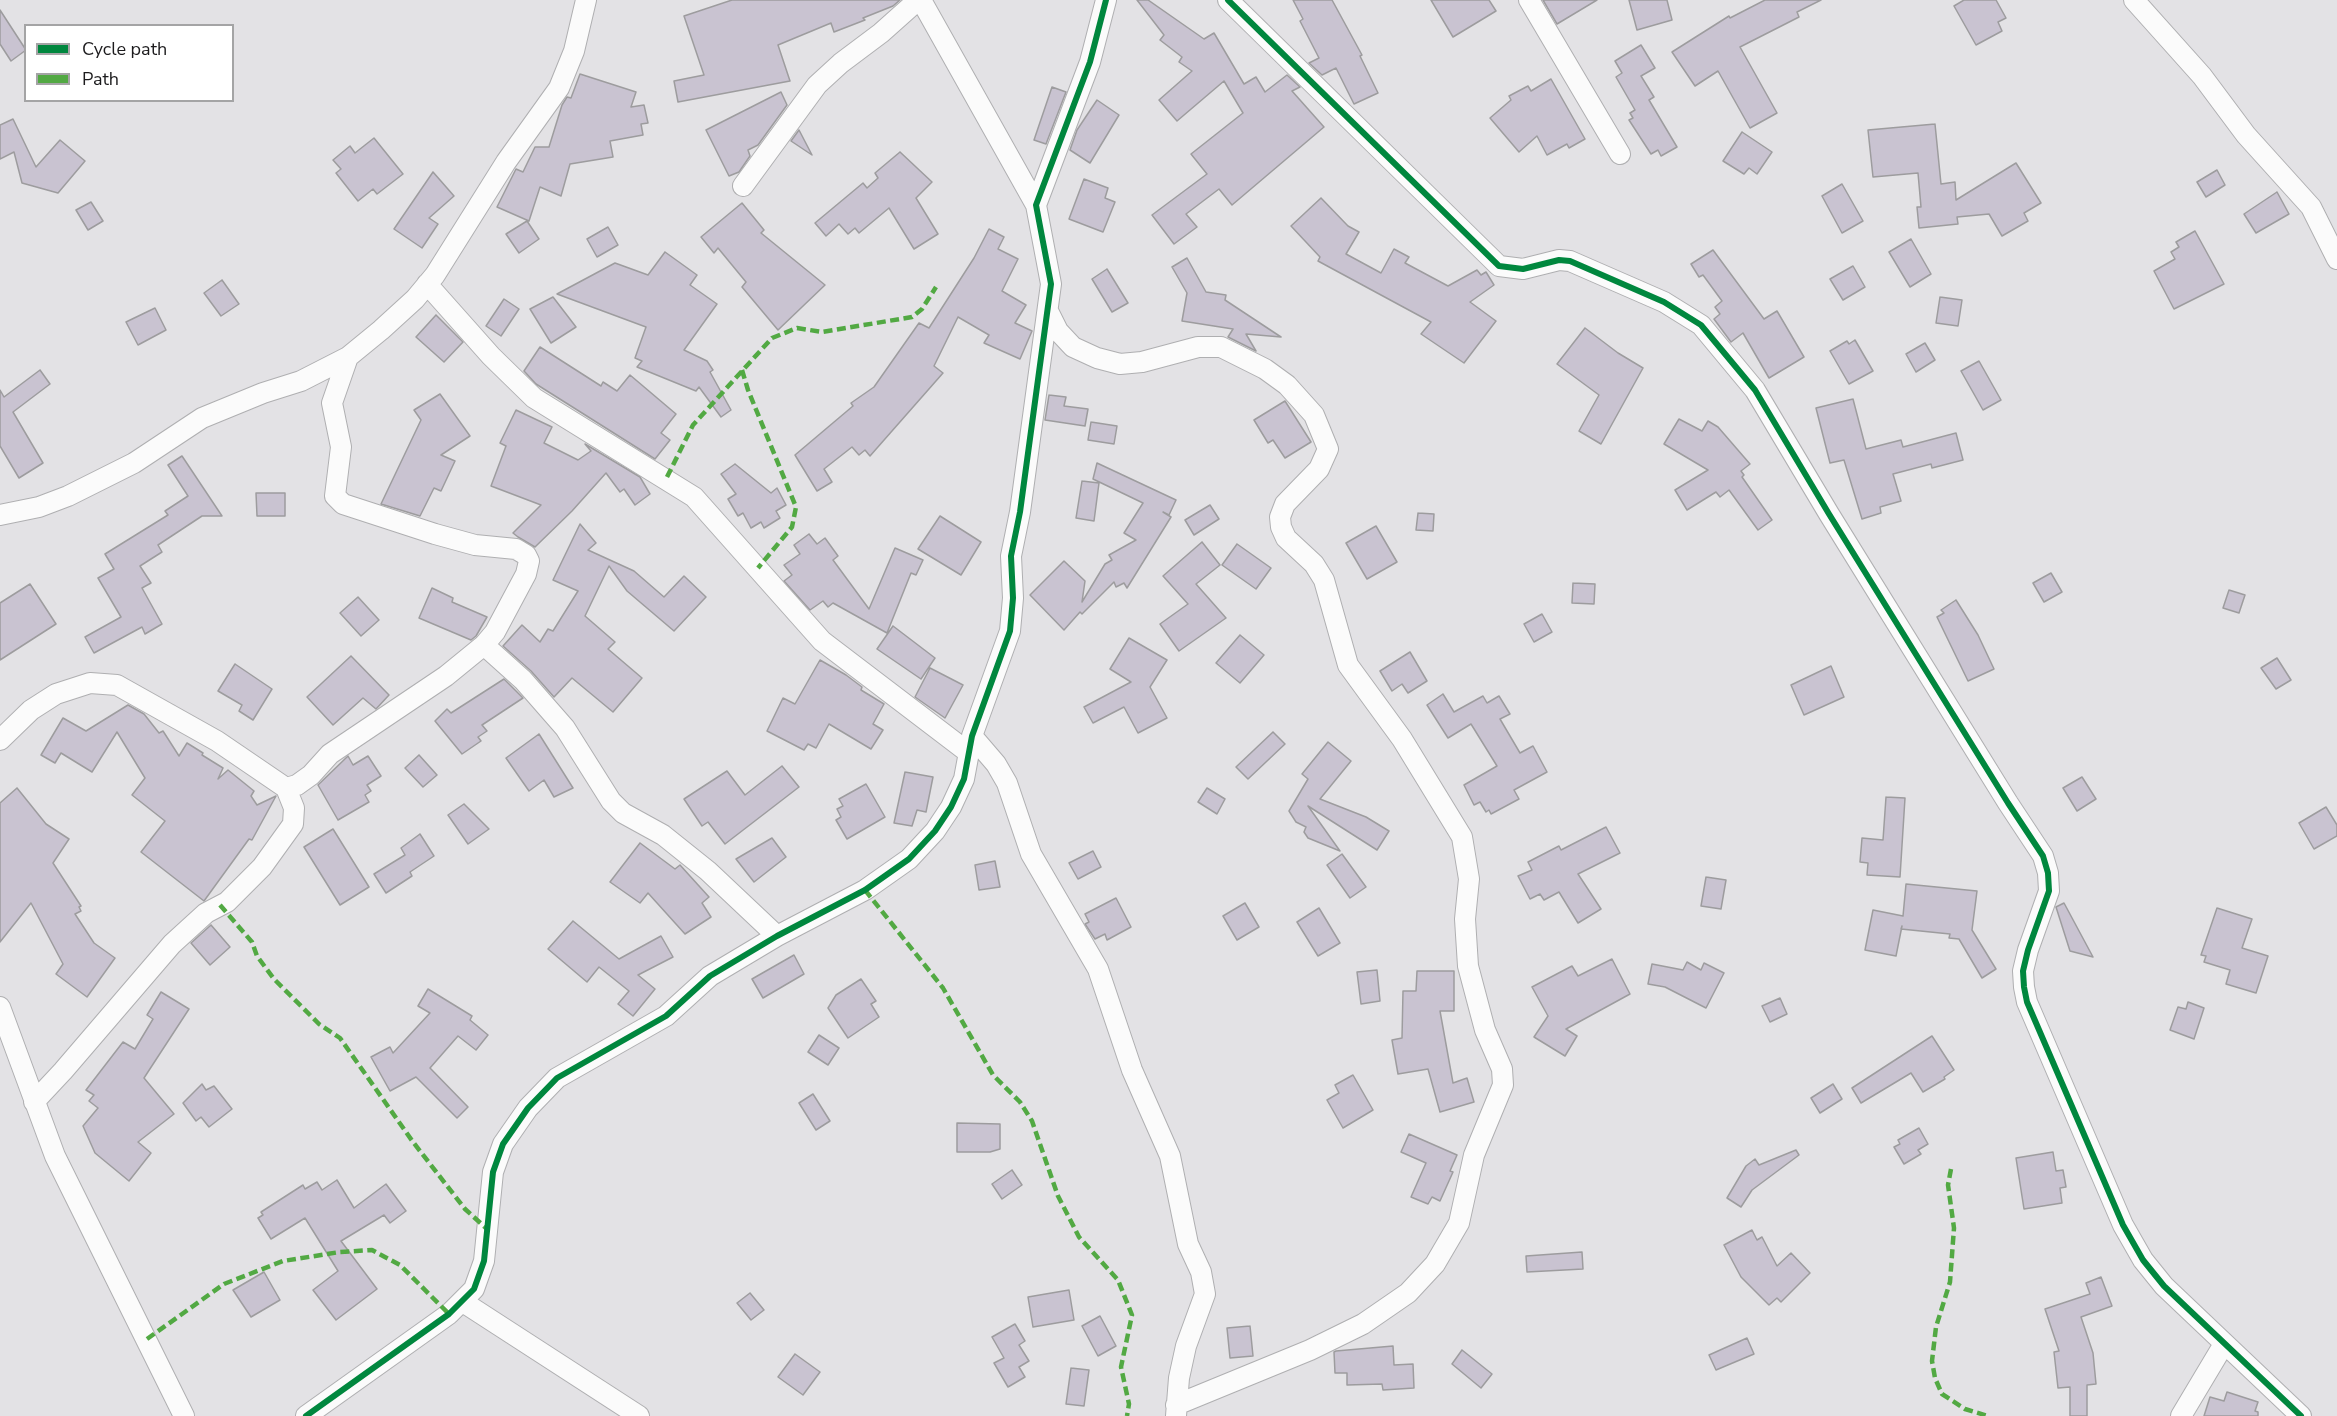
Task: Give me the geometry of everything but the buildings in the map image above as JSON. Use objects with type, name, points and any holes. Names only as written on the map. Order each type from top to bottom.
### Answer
[{"type":"street","points":[[0,515],[39,507],[68,496],[134,463],[202,418],[263,393],[301,381],[348,357],[415,299],[506,162],[559,88],[574,51],[586,0]]},
{"type":"street","points":[[306,1416],[463,1302],[474,1289],[483,1261],[494,1172],[503,1144],[528,1108],[557,1078],[666,1016],[710,976],[777,936],[856,896],[909,859],[935,831],[951,807],[964,779],[970,745],[1010,632],[1013,598],[1011,556],[1020,512],[1051,284],[1036,205],[919,0],[817,85],[743,186]]},
{"type":"street","points":[[1036,205],[1090,62],[1106,0]]},
{"type":"street","points":[[1228,0],[1499,266],[1523,269],[1559,260],[1570,261],[1664,302],[1701,325],[1755,390],[1859,564],[2007,803],[2043,856],[2048,873],[2049,891],[2023,971],[2027,1002],[2123,1225],[2143,1260],[2164,1286],[2301,1416]]},
{"type":"street","points":[[1529,0],[1620,154]]},
{"type":"street","points":[[2134,0],[2202,76],[2246,135],[2311,207],[2337,259]]},
{"type":"street","points":[[427,284],[491,356],[534,398],[694,496],[822,641],[996,764],[1007,783],[1031,854],[1098,969],[1131,1070],[1170,1156],[1188,1244],[1201,1272],[1205,1294],[1186,1346],[1176,1410]]},
{"type":"street","points":[[1048,311],[1058,331],[1073,346],[1097,358],[1120,364],[1142,362],[1198,347],[1221,347],[1265,369],[1287,386],[1314,415],[1328,449],[1319,469],[1285,504],[1280,517],[1281,527],[1286,538],[1314,564],[1324,580],[1348,665],[1402,739],[1462,837],[1469,879],[1465,919],[1468,966],[1485,1030],[1502,1069],[1503,1085],[1474,1155],[1459,1222],[1435,1264],[1408,1293],[1364,1324],[1176,1410]]},
{"type":"street","points":[[286,788],[297,785],[311,775],[330,754],[446,676],[483,645],[495,632],[526,573],[529,561],[526,555],[516,549],[475,545],[435,534],[343,504],[335,496],[341,447],[332,403],[348,357]]},
{"type":"street","points":[[483,645],[523,680],[558,720],[610,801],[623,813],[672,842],[708,871],[777,936]]},
{"type":"street","points":[[0,740],[31,710],[56,694],[90,683],[117,685],[217,741],[286,788],[294,808],[293,824],[262,867],[227,902],[206,913],[184,931],[34,1102]]},
{"type":"street","points":[[0,1007],[55,1156],[184,1416]]},
{"type":"street","points":[[463,1302],[639,1416]]},
{"type":"street","points":[[2181,1416],[2224,1344]]},
{"type":"marked path","points":[[667,477],[693,425],[772,338],[797,328],[822,332],[912,317],[922,309],[936,287]]},
{"type":"marked path","points":[[742,370],[796,507],[792,527],[758,568]]},
{"type":"marked path","points":[[865,890],[943,988],[993,1075],[1020,1102],[1032,1121],[1058,1196],[1079,1237],[1118,1280],[1132,1315],[1121,1367],[1129,1404],[1127,1416]]},
{"type":"marked path","points":[[220,905],[252,942],[257,956],[274,979],[319,1024],[340,1038],[413,1142],[465,1209],[487,1229]]},
{"type":"marked path","points":[[1951,1169],[1948,1185],[1954,1228],[1950,1282],[1936,1327],[1932,1361],[1935,1378],[1942,1394],[1965,1409],[1988,1416]]},
{"type":"marked path","points":[[147,1339],[224,1284],[283,1261],[340,1252],[372,1250],[400,1265],[449,1314]]},
{"type":"cycle path","points":[[306,1416],[449,1314],[474,1289],[484,1261],[493,1172],[503,1144],[528,1108],[557,1078],[666,1016],[710,976],[777,936],[865,890],[909,859],[935,831],[951,807],[964,779],[972,736],[1010,631],[1013,598],[1011,556],[1020,512],[1051,284],[1036,205],[1090,62],[1106,0]]},
{"type":"cycle path","points":[[1228,0],[1499,266],[1523,269],[1559,260],[1570,261],[1664,302],[1701,325],[1755,390],[1829,514],[2043,856],[2048,873],[2049,891],[2023,971],[2027,1002],[2123,1225],[2143,1260],[2164,1286],[2301,1416]]}]
